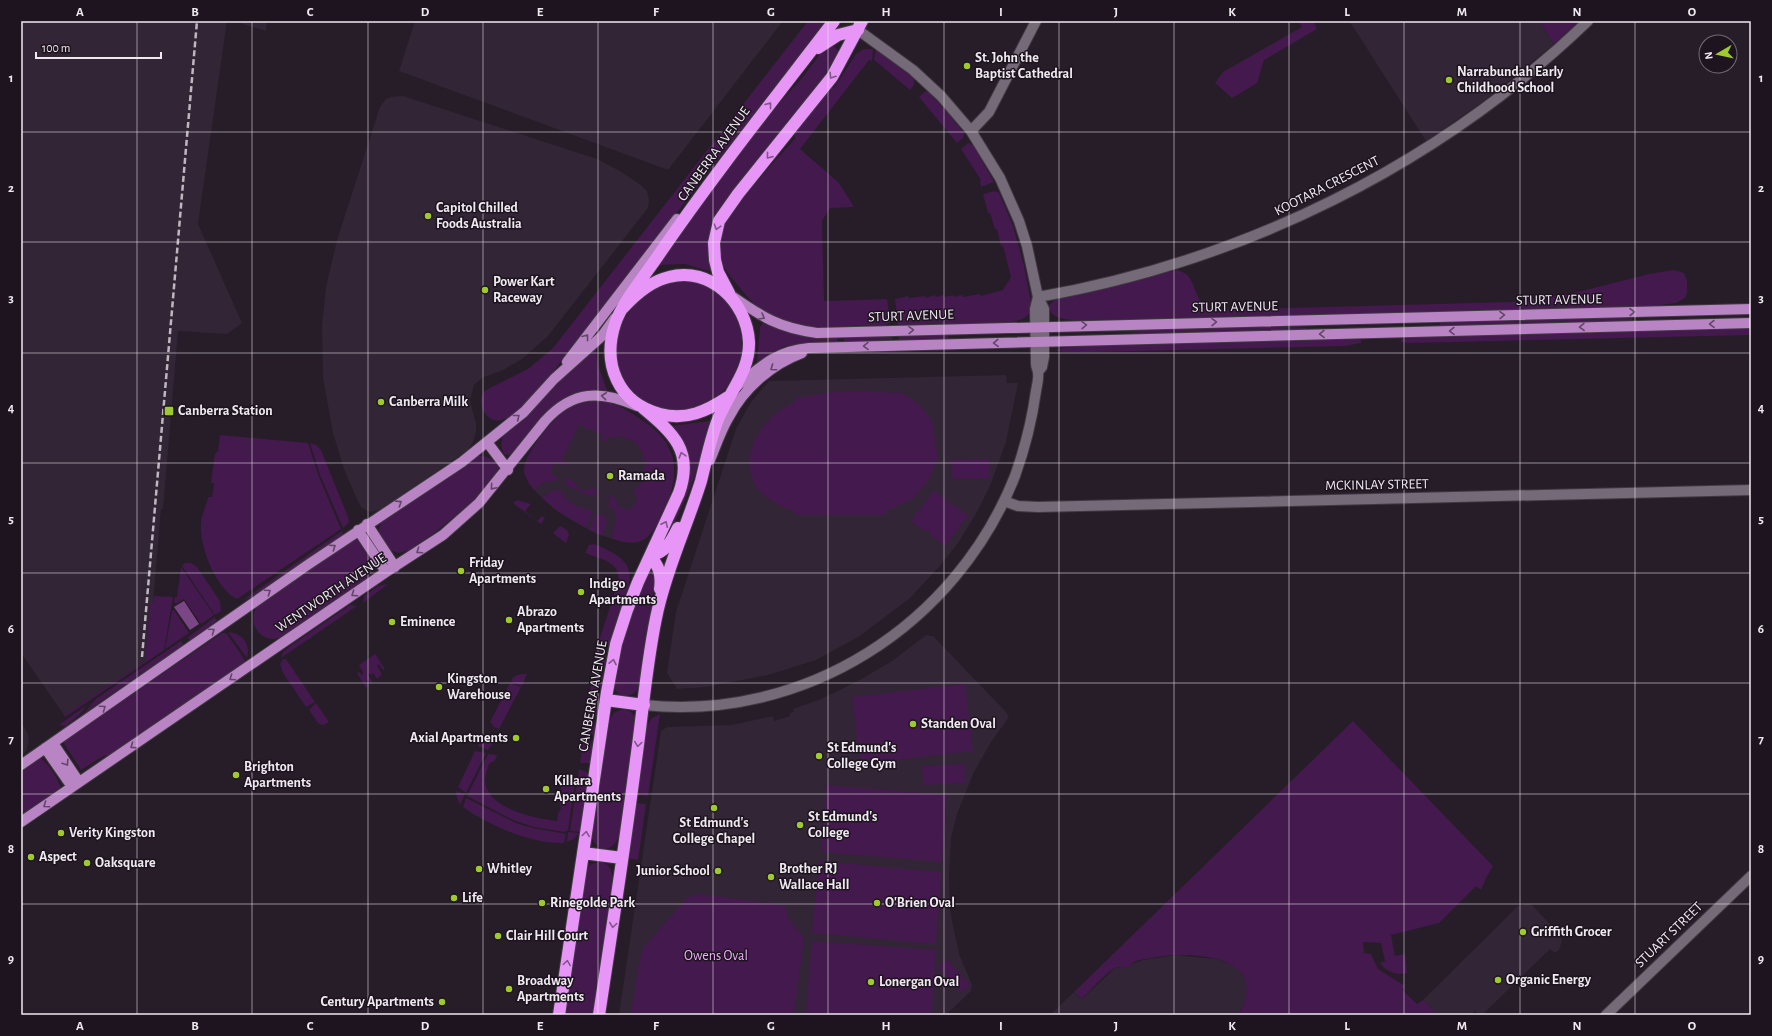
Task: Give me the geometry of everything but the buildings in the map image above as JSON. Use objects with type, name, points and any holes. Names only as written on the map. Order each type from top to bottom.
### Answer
[{"type":"highway","name":"CANBERRA AVENUE","points":[[560,1015],[611,668],[621,627],[638,582],[679,493],[684,478],[685,466],[682,452],[675,438],[662,424],[630,398],[622,388],[613,370],[611,342],[615,324],[622,310],[669,241],[745,135],[834,21]]},
{"type":"highway","points":[[805,59],[825,43],[859,24]]},
{"type":"highway","points":[[658,607],[692,502],[700,482],[717,420],[746,366],[749,344],[743,317],[718,272],[715,260],[714,243],[719,221],[738,194],[832,77],[859,24]]},
{"type":"highway","points":[[825,43],[832,42],[837,44],[841,49],[843,56]]},
{"type":"highway","points":[[622,310],[650,285],[661,279],[673,276],[686,275],[702,278],[730,295]]},
{"type":"highway","name":"CANBERRA AVENUE","points":[[642,408],[665,416],[687,416],[707,410],[734,390]]},
{"type":"highway","points":[[599,1015],[658,607],[661,578],[658,567],[650,556],[664,550],[669,544],[692,502]]},
{"type":"highway","points":[[606,700],[644,705]]},
{"type":"highway","points":[[583,853],[622,858]]},
{"type":"main road","points":[[21,765],[358,530],[462,462],[524,412],[554,379],[659,242],[745,135]]},
{"type":"main road","name":"STURT AVENUE","points":[[730,295],[771,321],[799,331],[816,333],[1040,326],[1751,309]]},
{"type":"main road","points":[[554,379],[602,336],[622,310]]},
{"type":"main road","name":"STURT AVENUE","points":[[734,390],[765,363],[778,355],[799,349],[821,347],[1751,323]]},
{"type":"main road","points":[[700,482],[729,416],[762,376],[790,358],[821,347]]},
{"type":"main road","name":"WENTWORTH AVENUE","points":[[21,822],[443,535],[479,503],[508,470],[550,415],[572,400],[589,396],[603,395],[620,398],[642,408]]},
{"type":"main road","points":[[487,442],[508,470]]},
{"type":"main road","points":[[367,524],[390,570]]},
{"type":"main road","points":[[358,530],[390,570]]},
{"type":"main road","points":[[49,745],[76,785]]},
{"type":"street","points":[[971,131],[989,112],[1036,21]]},
{"type":"street","name":"KOOTARA CRESCENT","points":[[1038,297],[1123,279],[1190,260],[1272,229],[1335,199],[1413,157],[1474,116],[1536,68],[1588,21]]},
{"type":"street","points":[[644,705],[668,707],[704,706],[751,700],[804,684],[850,663],[897,633],[930,604],[975,552],[1004,501],[1016,472],[1027,438],[1034,404],[1038,372],[1042,366],[1040,326],[1035,308],[1038,297],[1027,246],[1014,209],[996,170],[971,131],[927,82],[859,24]]},
{"type":"street","name":"MCKINLAY STREET","points":[[1004,501],[1022,506],[1038,507],[1751,490]]},
{"type":"street","name":"STUART STREET","points":[[1606,1015],[1751,876]]},
{"type":"shaded area","points":[[21,21],[227,21],[198,224],[242,323],[227,334],[178,331],[163,509],[161,509],[153,603],[150,604],[145,661],[64,715],[21,653]]},
{"type":"shaded area","points":[[233,21],[267,21],[266,31]]},
{"type":"shaded area","points":[[415,21],[783,21],[668,170],[399,71]]},
{"type":"shaded area","name":"Narrabundah Early Childhood School","points":[[1345,21],[1539,21],[1554,44],[1485,100],[1426,141],[1352,25]]},
{"type":"shaded area","points":[[403,96],[597,159],[618,170],[641,185],[647,191],[649,200],[648,208],[548,336],[522,359],[503,370],[482,378],[474,385],[470,401],[476,423],[476,432],[473,442],[468,450],[382,509],[370,512],[362,508],[358,502],[344,469],[333,433],[323,378],[322,326],[326,287],[337,240],[380,107],[386,99]]},
{"type":"shaded area","points":[[1006,375],[1007,383],[1018,383],[1006,442],[990,486],[977,512],[958,543],[938,568],[910,598],[860,636],[816,660],[768,675],[706,687],[677,689],[667,673],[676,612],[736,429],[751,402],[769,381]]},
{"type":"shaded area","points":[[595,401],[616,404],[651,426],[666,442],[673,458],[674,478],[670,497],[653,531],[645,539],[638,542],[623,542],[597,534],[571,520],[554,509],[537,493],[529,483],[524,473],[527,457],[558,416],[572,407],[584,402]]},
{"type":"shaded area","points":[[184,601],[199,624],[190,630],[174,607]]},
{"type":"shaded area","name":"St Edmund's College","points":[[926,635],[933,636],[1006,712],[1009,717],[991,742],[974,772],[957,814],[951,838],[949,877],[950,910],[959,954],[972,985],[971,991],[946,1015],[619,1015],[661,731],[667,727],[732,725],[773,716],[774,721],[790,716],[790,713],[794,712],[793,709],[821,699],[858,681],[892,661]]},
{"type":"shaded area","points":[[21,722],[28,734],[29,742],[26,751],[21,756]]},
{"type":"shaded area","points":[[1527,904],[1532,905],[1559,934],[1562,941],[1559,950],[1555,953],[1550,949],[1485,1012],[1486,1015],[1479,1015],[1475,1011],[1471,1015],[1438,1015],[1423,1000],[1518,906]]},
{"type":"shaded area","points":[[1176,955],[1216,959],[1233,965],[1239,970],[1247,982],[1248,990],[1244,1004],[1238,1015],[1050,1015],[1074,992],[1082,999],[1115,968],[1130,966],[1131,964],[1143,960]]},
{"type":"green space","points":[[808,21],[826,21],[546,381],[517,412],[500,420],[491,419],[484,412],[482,407],[481,399],[484,391],[528,369],[553,348]]},
{"type":"green space","points":[[1298,21],[1315,21],[1314,23],[1317,29],[1264,60],[1257,83],[1232,98],[1215,83],[1223,72],[1302,27]]},
{"type":"green space","points":[[1539,21],[1579,21],[1554,44]]},
{"type":"green space","points":[[834,46],[839,52],[833,64],[724,205],[712,272],[685,264],[659,265],[677,237],[768,116],[801,79],[825,48]]},
{"type":"green space","points":[[864,49],[873,49],[872,61],[869,60],[800,149],[839,183],[854,207],[830,208],[822,221],[824,301],[887,299],[890,323],[884,325],[817,327],[796,325],[768,314],[759,308],[745,294],[724,267],[720,256],[719,243],[723,227],[731,214],[795,139],[795,133],[830,87],[834,88],[856,54]]},
{"type":"green space","points":[[876,49],[914,78],[914,85],[910,90],[874,60]]},
{"type":"green space","points":[[928,91],[964,133],[963,138],[957,143],[919,97],[924,92]]},
{"type":"green space","points":[[968,143],[973,145],[994,182],[981,187],[981,180],[961,149]]},
{"type":"green space","points":[[995,191],[999,193],[1013,226],[1024,266],[1031,303],[1029,314],[1023,319],[1006,323],[898,325],[895,299],[908,296],[909,298],[925,296],[926,298],[935,295],[936,297],[944,295],[945,297],[953,295],[954,297],[962,295],[963,297],[980,294],[981,296],[1003,290],[1011,277],[1003,246],[1001,246],[997,229],[995,229],[990,213],[988,213],[983,194]]},
{"type":"green space","points":[[1177,270],[1185,273],[1190,278],[1198,297],[1202,302],[1207,307],[1216,310],[1511,302],[1570,294],[1649,274],[1674,270],[1684,273],[1687,281],[1687,293],[1685,298],[1676,303],[1653,306],[1081,320],[1059,318],[1050,311],[1049,305],[1056,299]]},
{"type":"green space","points":[[684,280],[698,282],[705,285],[727,301],[740,322],[743,345],[739,367],[727,387],[709,402],[685,410],[656,407],[641,400],[625,384],[616,359],[616,346],[621,327],[626,318],[646,294],[654,288],[666,283]]},
{"type":"green space","points":[[1633,316],[1632,321],[1619,322],[1440,326],[1440,322]]},
{"type":"green space","points":[[763,323],[801,336],[837,336],[837,342],[785,346],[757,362],[760,327]]},
{"type":"green space","points":[[1261,325],[1306,328],[1306,330],[1159,334],[1112,331],[1112,329]]},
{"type":"green space","points":[[1751,328],[1751,335],[1401,342],[1401,339],[1421,337]]},
{"type":"green space","points":[[899,334],[948,335],[948,339],[899,340]]},
{"type":"green space","points":[[892,335],[892,341],[844,342],[844,336]]},
{"type":"green space","points":[[1338,339],[1361,340],[1361,343],[1345,346],[1095,352],[1063,352],[1054,350],[1079,345]]},
{"type":"green space","points":[[596,349],[598,365],[607,390],[589,390],[562,399],[542,417],[514,453],[509,455],[504,454],[501,446],[503,435],[529,412],[566,375]]},
{"type":"green space","points":[[858,391],[901,393],[911,398],[924,410],[932,421],[938,459],[928,481],[914,498],[886,510],[886,515],[796,515],[796,512],[776,503],[763,494],[752,477],[749,464],[751,451],[763,426],[784,407],[796,401],[796,397],[831,392]]},
{"type":"green space","points":[[598,401],[614,404],[623,408],[653,428],[666,443],[671,452],[674,479],[669,497],[657,524],[650,535],[635,543],[611,538],[616,516],[615,512],[608,505],[610,500],[606,498],[607,496],[611,498],[612,496],[616,498],[618,506],[626,510],[633,507],[637,499],[634,492],[636,487],[638,488],[645,473],[643,472],[647,462],[642,460],[643,452],[640,450],[637,443],[621,436],[613,438],[609,436],[607,440],[603,442],[601,441],[603,435],[579,425],[562,460],[567,463],[566,466],[555,462],[550,473],[558,477],[556,481],[544,482],[534,490],[524,471],[528,456],[533,447],[559,416],[573,406],[585,402]]},
{"type":"green space","points":[[712,422],[690,489],[665,543],[658,548],[677,512],[687,485],[689,472],[685,446],[681,438],[671,426]]},
{"type":"green space","points":[[220,435],[308,443],[319,477],[341,529],[237,599],[229,594],[222,586],[210,566],[201,532],[202,516],[208,497],[212,497],[214,483],[211,483],[215,454],[218,451]]},
{"type":"green space","points":[[310,443],[316,445],[321,450],[348,517],[349,522],[343,528],[320,475]]},
{"type":"green space","points":[[475,456],[487,457],[494,461],[499,471],[471,503],[433,534],[410,550],[398,553],[390,550],[380,537],[379,530],[382,521]]},
{"type":"green space","points":[[989,459],[990,478],[952,479],[951,460]]},
{"type":"green space","points":[[567,478],[575,482],[577,487],[585,491],[593,487],[600,493],[599,495],[594,493],[592,497],[566,485],[565,481]]},
{"type":"green space","points":[[557,490],[564,493],[566,500],[569,500],[569,503],[573,502],[573,505],[576,505],[576,507],[580,506],[580,508],[583,508],[584,510],[586,510],[586,505],[587,509],[593,512],[586,528],[559,512],[542,498],[549,492]]},
{"type":"green space","points":[[934,490],[949,502],[948,503],[951,506],[953,504],[968,516],[945,546],[930,535],[931,533],[928,531],[926,532],[911,521]]},
{"type":"green space","points":[[517,500],[531,504],[525,511],[537,521],[542,516],[545,518],[541,524],[553,533],[560,526],[567,530],[569,535],[566,543],[513,503]]},
{"type":"green space","points":[[596,513],[603,516],[604,514],[606,517],[607,522],[603,536],[589,530]]},
{"type":"green space","points":[[342,531],[343,535],[253,597],[243,600]]},
{"type":"green space","points":[[358,535],[371,555],[373,566],[369,577],[282,637],[274,639],[268,638],[257,631],[253,618],[254,612],[258,605]]},
{"type":"green space","points":[[594,544],[608,550],[625,562],[630,575],[629,584],[609,645],[599,641],[618,582],[618,575],[617,570],[609,562],[585,553],[589,545]]},
{"type":"green space","points":[[185,563],[191,563],[197,567],[220,601],[221,611],[215,615],[182,566]]},
{"type":"green space","points":[[651,564],[655,581],[641,684],[634,693],[625,696],[617,693],[615,689],[615,675],[624,636]]},
{"type":"green space","points":[[181,567],[214,615],[201,624],[184,599],[176,604],[174,602],[175,597],[177,597]]},
{"type":"green space","points":[[388,584],[363,603],[364,596],[378,586]]},
{"type":"green space","points":[[154,596],[173,597],[164,650],[65,717],[64,715],[145,661],[150,603],[153,603]]},
{"type":"green space","points":[[350,605],[357,606],[281,658],[283,652],[289,647]]},
{"type":"green space","points":[[174,610],[189,633],[165,649],[172,611]]},
{"type":"green space","points":[[215,617],[217,621],[190,641],[188,637]]},
{"type":"green space","points":[[228,632],[238,635],[245,640],[248,649],[247,658]]},
{"type":"green space","points":[[222,633],[227,634],[244,659],[245,662],[243,664],[112,754],[103,756],[81,770],[63,742]]},
{"type":"green space","points":[[181,641],[183,645],[84,713],[96,699]]},
{"type":"green space","points":[[598,647],[605,652],[606,657],[605,666],[600,668],[594,667]]},
{"type":"green space","points":[[375,654],[385,669],[383,670],[379,664],[377,666],[382,674],[377,679],[373,673],[371,675],[369,673],[368,675],[373,682],[371,684],[367,679],[366,681],[369,685],[366,688],[357,673],[359,672],[362,675],[363,672],[359,665]]},
{"type":"green space","points":[[283,659],[286,659],[315,702],[306,707],[283,673],[280,664]]},
{"type":"green space","points":[[593,672],[603,675],[601,688],[590,691]]},
{"type":"green space","points":[[519,674],[527,674],[522,686],[511,682],[513,677]]},
{"type":"green space","points":[[510,683],[521,687],[499,729],[494,727],[490,722]]},
{"type":"green space","name":"Standen Oval","points":[[965,684],[973,751],[860,764],[852,697]]},
{"type":"green space","points":[[589,695],[600,696],[597,718],[586,716]]},
{"type":"green space","points":[[316,703],[329,722],[323,725],[318,723],[309,710]]},
{"type":"green space","points":[[87,705],[79,715],[66,726],[59,725]]},
{"type":"green space","points":[[620,710],[631,712],[636,722],[619,837],[612,847],[603,849],[595,844],[592,839],[591,832],[608,722],[614,713]]},
{"type":"green space","points":[[660,714],[648,796],[637,795],[647,726],[652,718]]},
{"type":"green space","points":[[586,720],[596,726],[595,734],[584,735]]},
{"type":"green space","points":[[1353,721],[1493,866],[1481,890],[1476,886],[1439,923],[1391,935],[1395,956],[1405,954],[1407,973],[1396,974],[1382,966],[1380,963],[1385,961],[1381,943],[1363,942],[1364,953],[1371,954],[1378,969],[1405,986],[1402,990],[1417,1004],[1423,1000],[1438,1015],[1238,1015],[1246,995],[1245,980],[1237,968],[1223,961],[1187,955],[1144,959],[1131,964],[1131,966],[1128,967],[1117,967],[1098,982],[1082,999],[1074,992]]},
{"type":"green space","points":[[483,735],[491,739],[493,743],[488,750],[478,746]]},
{"type":"green space","points":[[588,741],[593,744],[590,763],[580,763],[583,742]]},
{"type":"green space","points":[[475,751],[486,753],[466,793],[458,787]]},
{"type":"green space","points":[[488,754],[497,755],[495,760],[489,764],[486,776],[485,782],[488,791],[503,805],[525,814],[557,821],[561,808],[559,801],[563,796],[561,789],[563,779],[575,782],[568,830],[565,832],[534,827],[515,821],[467,796]]},
{"type":"green space","points":[[40,758],[53,772],[61,789],[21,817],[21,771]]},
{"type":"green space","points":[[965,764],[966,783],[923,785],[922,766]]},
{"type":"green space","points":[[579,769],[589,773],[588,780],[578,777]]},
{"type":"green space","points":[[577,783],[587,787],[580,832],[570,831]]},
{"type":"green space","points":[[826,785],[947,795],[942,862],[821,852]]},
{"type":"green space","points":[[456,791],[465,794],[460,805],[457,798]]},
{"type":"green space","points":[[466,798],[518,824],[566,834],[564,843],[551,843],[525,837],[498,827],[463,807]]},
{"type":"green space","points":[[636,803],[646,804],[638,860],[628,858]]},
{"type":"green space","points":[[568,832],[579,833],[574,839],[567,842]]},
{"type":"green space","name":"O'Brien Oval","points":[[819,861],[942,872],[936,944],[812,933]]},
{"type":"green space","points":[[602,862],[610,868],[613,882],[594,1015],[564,1015],[585,873],[590,865]]},
{"type":"green space","name":"Owens Oval","points":[[701,894],[783,905],[786,907],[788,918],[804,938],[794,1015],[631,1015],[639,963],[643,948],[686,899],[692,895]]},
{"type":"green space","name":"Lonergan Oval","points":[[812,941],[936,950],[932,1015],[832,1015],[806,1013]]},
{"type":"green space","points":[[947,959],[970,985],[961,993],[938,967]]},
{"type":"railway","points":[[142,657],[197,21]]},
{"type":"place","name":"St. John the Baptist Cathedral","points":[[967,66]]},
{"type":"place","name":"Narrabundah Early Childhood School","points":[[1449,80]]},
{"type":"place","name":"Capitol Chilled Foods Australia","points":[[428,216]]},
{"type":"place","name":"Power Kart Raceway","points":[[485,290]]},
{"type":"place","name":"Canberra Milk","points":[[381,402]]},
{"type":"place","name":"Canberra Station","points":[[169,411]]},
{"type":"place","name":"Ramada","points":[[610,476]]},
{"type":"place","name":"Friday Apartments","points":[[461,571]]},
{"type":"place","name":"Indigo Apartments","points":[[581,592]]},
{"type":"place","name":"Abrazo Apartments","points":[[509,620]]},
{"type":"place","name":"Eminence","points":[[392,622]]},
{"type":"place","name":"Kingston Warehouse","points":[[439,687]]},
{"type":"place","name":"Standen Oval","points":[[913,724]]},
{"type":"place","name":"Axial Apartments","points":[[516,738]]},
{"type":"place","name":"St Edmund's College Gym","points":[[819,756]]},
{"type":"place","name":"Brighton Apartments","points":[[236,775]]},
{"type":"place","name":"Killara Apartments","points":[[546,789]]},
{"type":"place","name":"St Edmund's College Chapel","points":[[714,808]]},
{"type":"place","name":"St Edmund's College","points":[[800,825]]},
{"type":"place","name":"Verity Kingston","points":[[61,833]]},
{"type":"place","name":"Aspect","points":[[31,857]]},
{"type":"place","name":"Oaksquare","points":[[87,863]]},
{"type":"place","name":"Whitley","points":[[479,869]]},
{"type":"place","name":"Junior School","points":[[718,871]]},
{"type":"place","name":"Brother RJ Wallace Hall","points":[[771,877]]},
{"type":"place","name":"Life","points":[[454,898]]},
{"type":"place","name":"Rinegolde Park","points":[[542,903]]},
{"type":"place","name":"O'Brien Oval","points":[[877,903]]},
{"type":"place","name":"Griffith Grocer","points":[[1523,932]]},
{"type":"place","name":"Clair Hill Court","points":[[498,936]]},
{"type":"place","name":"Organic Energy","points":[[1498,980]]},
{"type":"place","name":"Lonergan Oval","points":[[871,982]]},
{"type":"place","name":"Broadway Apartments","points":[[509,989]]},
{"type":"place","name":"Century Apartments","points":[[442,1002]]}]
